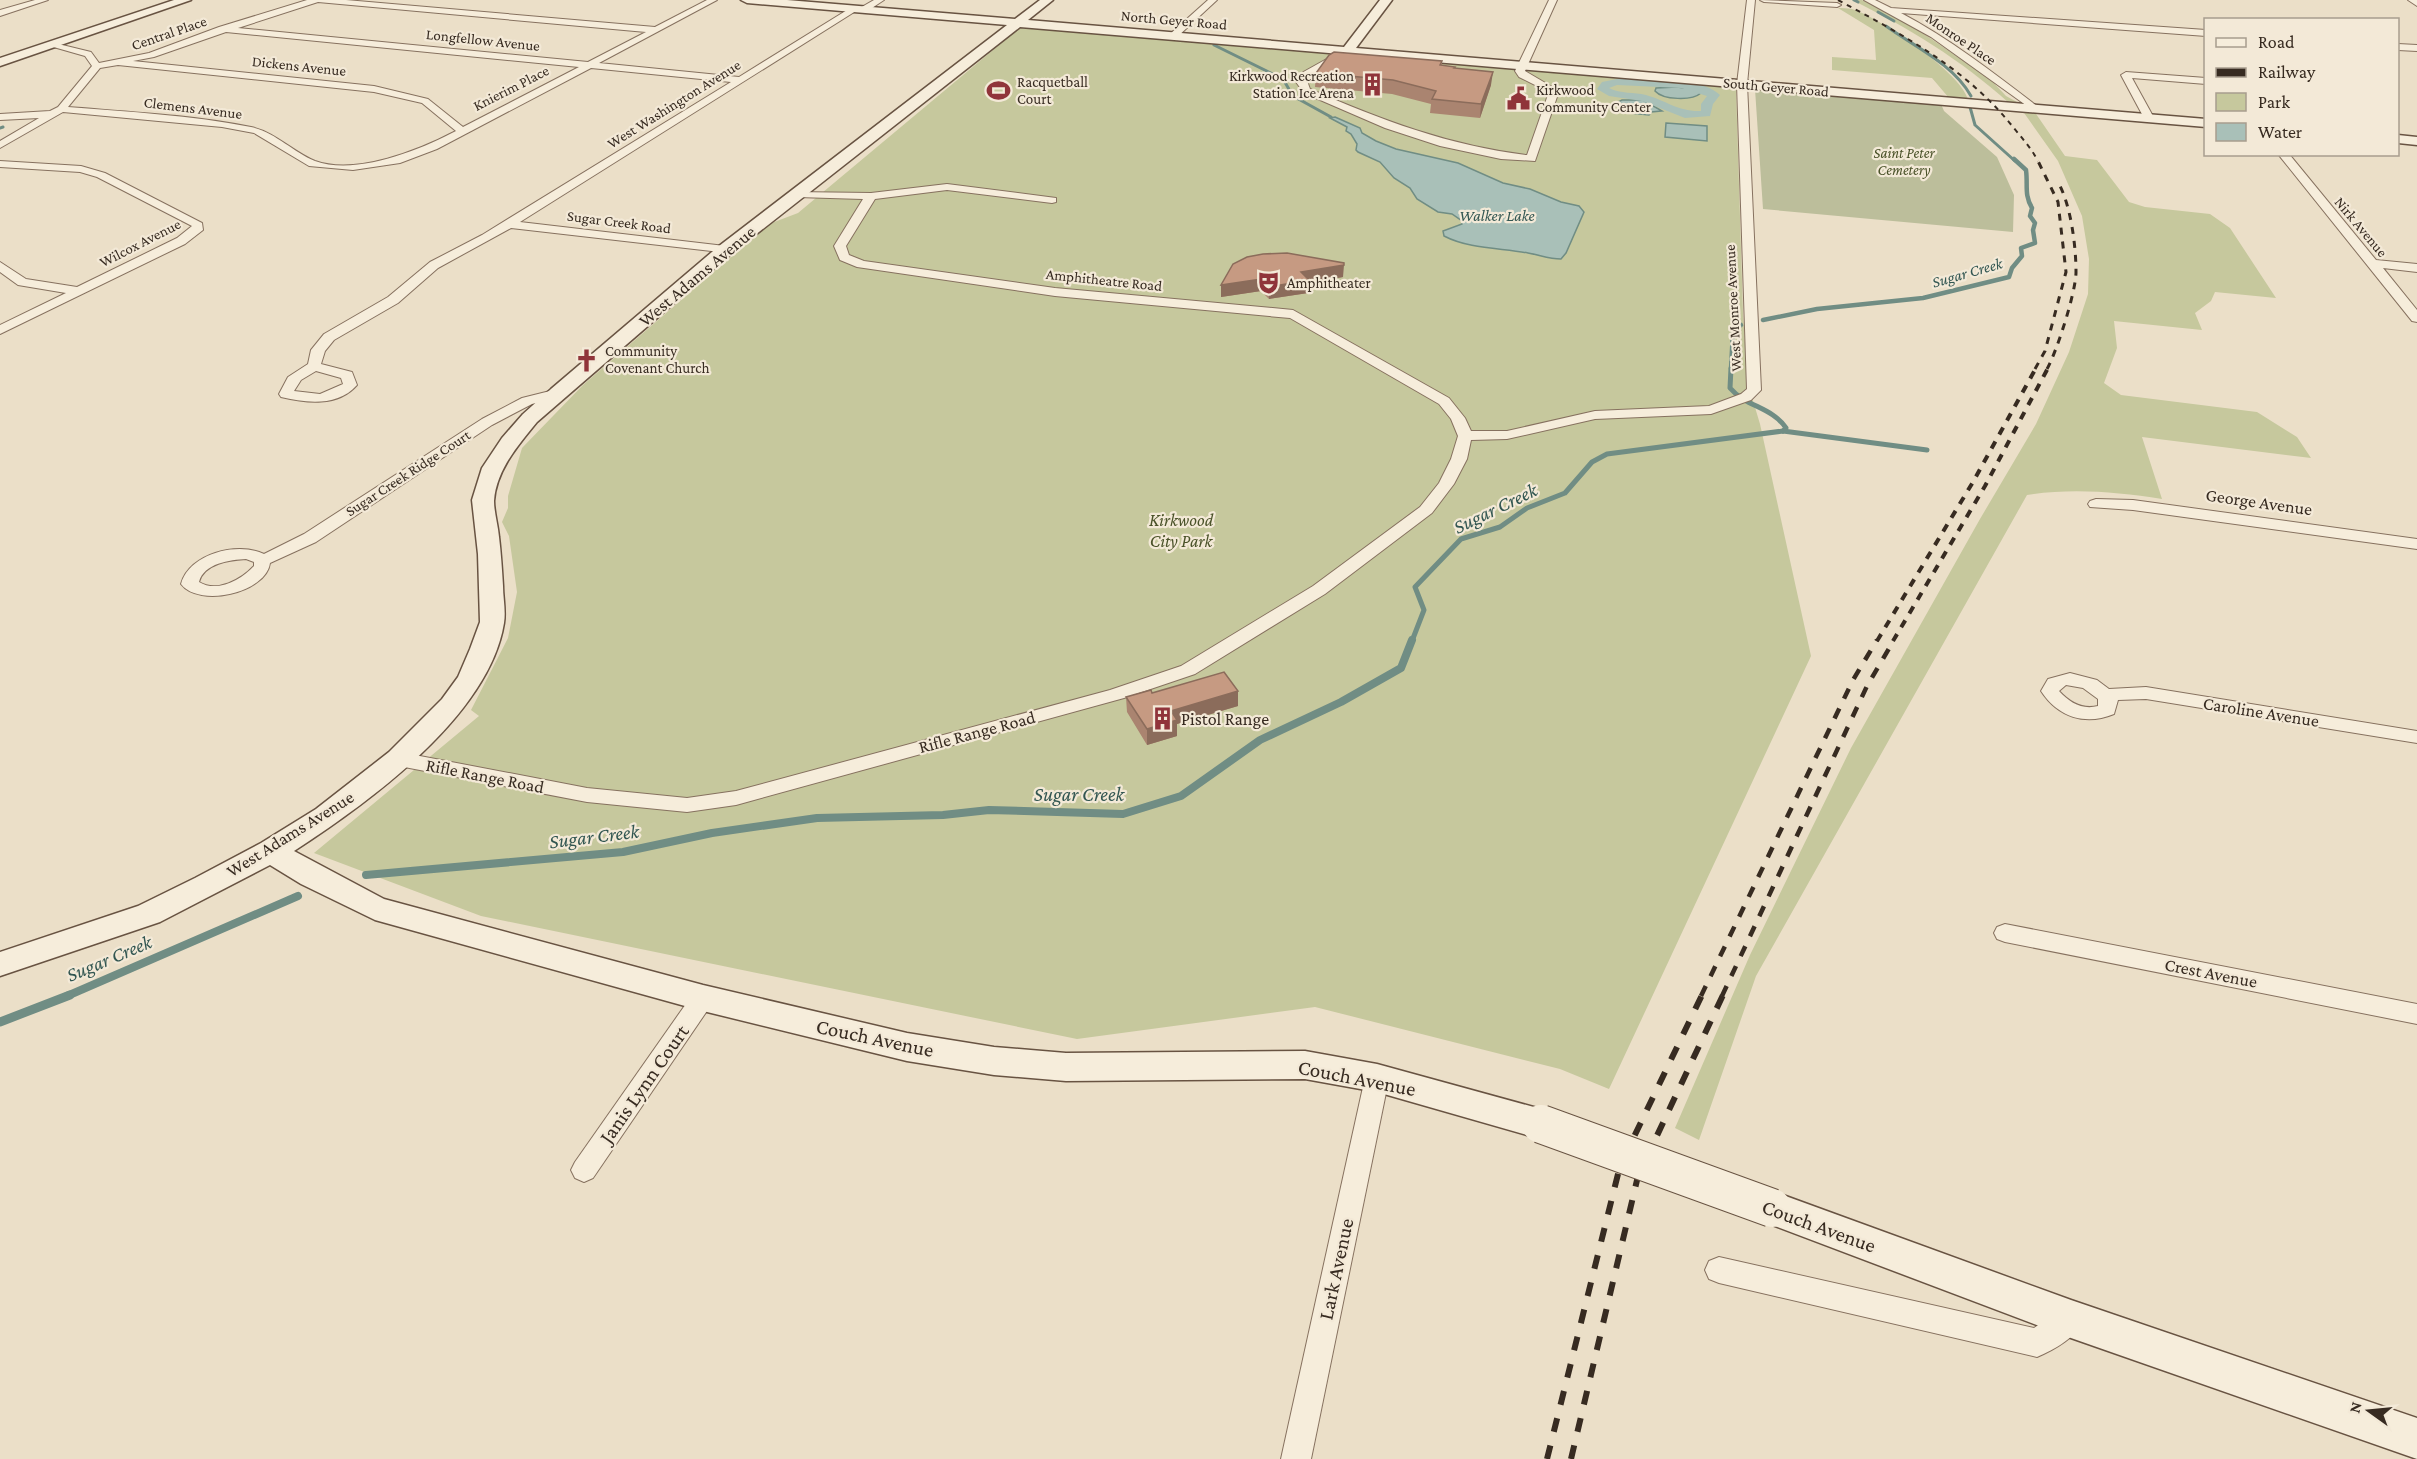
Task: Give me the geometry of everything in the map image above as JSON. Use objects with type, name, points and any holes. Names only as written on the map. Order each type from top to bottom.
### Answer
[{"type":"street","points":[[0,13],[44,0]]},
{"type":"street","points":[[0,62],[185,0]]},
{"type":"street","name":"Central Place","points":[[97,66],[121,63],[151,55],[222,29],[318,0],[657,30]]},
{"type":"street","name":"Knierim Place","points":[[313,164],[353,167],[396,161],[432,147],[713,0]]},
{"type":"street","name":"North Geyer Road","points":[[747,0],[1346,52]]},
{"type":"street","name":"West Washington Avenue","points":[[314,366],[318,350],[339,330],[393,300],[434,266],[509,224],[742,80],[859,10],[880,0]]},
{"type":"street","name":"West Adams Avenue","points":[[0,963],[79,939],[149,914],[272,851],[326,816],[399,759],[451,705],[470,679],[483,649],[492,622],[490,554],[483,500],[493,468],[509,442],[530,418],[558,393],[725,250],[1047,0]]},
{"type":"street","points":[[1173,36],[1213,0]]},
{"type":"street","points":[[1386,0],[1346,52],[1301,77],[1301,82],[1307,91],[1406,133],[1462,149],[1532,159],[1554,91],[1522,75],[1522,66],[1554,0]]},
{"type":"street","name":"West Monroe Avenue","points":[[1465,436],[1507,435],[1605,414],[1711,410],[1746,397],[1754,390],[1743,84],[1750,0]]},
{"type":"street","points":[[1764,0],[1837,5]]},
{"type":"street","name":"Monroe Place","points":[[1868,0],[1891,10],[1965,55],[2034,108]]},
{"type":"street","points":[[1905,0],[1907,11]]},
{"type":"street","points":[[2412,0],[2417,4]]},
{"type":"street","points":[[1891,10],[2204,33]]},
{"type":"street","name":"Longfellow Avenue","points":[[222,29],[742,80]]},
{"type":"street","points":[[0,145],[56,112],[97,66],[88,54],[53,44]]},
{"type":"street","points":[[2399,47],[2417,48]]},
{"type":"street","name":"South Geyer Road","points":[[1346,52],[2204,123]]},
{"type":"street","name":"Dickens Avenue","points":[[121,63],[374,89],[425,101],[462,131]]},
{"type":"street","points":[[2150,118],[2126,75],[2204,81]]},
{"type":"street","name":"Clemens Avenue","points":[[0,117],[56,112],[211,123],[257,131],[313,164]]},
{"type":"street","name":"Nirk Avenue","points":[[2285,156],[2417,318]]},
{"type":"street","name":"Wilcox Avenue","points":[[0,164],[81,169],[101,175],[198,225],[197,230],[180,241],[0,330]]},
{"type":"street","points":[[796,194],[871,196],[947,186],[1052,200]]},
{"type":"street","name":"Amphitheatre Road","points":[[871,196],[840,246],[844,257],[861,264],[1055,292],[1293,314],[1444,401],[1458,418],[1465,436]]},
{"type":"street","name":"Sugar Creek Road","points":[[509,224],[725,250]]},
{"type":"street","points":[[2372,263],[2417,268]]},
{"type":"street","points":[[0,266],[22,282],[78,291]]},
{"type":"street","name":"Sugar Creek Ridge Court","points":[[262,561],[310,538],[487,422],[527,401],[558,393]]},
{"type":"street","name":"Rifle Range Road","points":[[399,759],[587,795],[687,805],[736,798],[1117,694],[1188,670],[1319,590],[1426,510],[1446,484],[1459,459],[1465,436]]},
{"type":"street","name":"George Avenue","points":[[2096,504],[2133,505],[2417,544]]},
{"type":"street","name":"Caroline Avenue","points":[[2105,694],[2146,693],[2417,737]]},
{"type":"street","name":"Couch Avenue","points":[[272,851],[312,876],[375,908],[703,998],[907,1047],[994,1061],[1066,1067],[1305,1065],[1377,1078],[1541,1124],[2071,1319],[2417,1439]]},
{"type":"street","name":"Crest Avenue","points":[[2005,933],[2417,1014]]},
{"type":"street","name":"Janis Lynn Court","points":[[584,1170],[703,998]]},
{"type":"street","name":"Lark Avenue","points":[[1296,1459],[1377,1078]]},
{"type":"street","points":[[1719,1270],[2037,1343],[2071,1319]]},
{"type":"green space","points":[[1852,0],[1862,0],[1905,21],[1990,79],[2006,96],[2017,102],[2008,102],[1972,72],[1934,46]]},
{"type":"green space","points":[[1838,8],[1852,9],[1864,14],[1917,47],[1950,75],[1968,99],[1949,98],[1932,78],[1832,70],[1832,57],[1876,60],[1874,30]]},
{"type":"green space","name":"Kirkwood City Park","points":[[1025,27],[1736,88],[1743,314],[1748,384],[1760,424],[1811,656],[1609,1089],[1560,1069],[1315,1007],[1077,1039],[481,916],[314,853],[479,716],[471,710],[508,638],[517,592],[509,536],[502,522],[508,508],[508,496],[522,448],[583,385],[769,224],[798,213],[1017,30]]},
{"type":"green space","name":"Saint Peter Cemetery","points":[[1755,89],[1941,104],[1944,111],[1997,157],[2014,195],[2013,232],[1763,209]]},
{"type":"green space","points":[[2022,110],[2034,111],[2065,156],[2097,160],[2129,202],[2145,207],[2210,214],[2230,228],[2276,298],[2215,292],[2211,301],[2195,313],[2202,330],[2114,321],[2117,348],[2104,383],[2121,395],[2257,412],[2297,437],[2311,458],[2142,437],[2162,499],[2094,492],[2027,495],[1756,976],[1699,1140],[1675,1128],[1750,955],[1851,748],[2036,424],[2069,352],[2088,294],[2089,259],[2082,216],[2058,161]]},
{"type":"water","points":[[1656,88],[1693,89],[1701,93],[1697,96],[1678,98],[1664,96],[1655,91]]},
{"type":"water","points":[[1643,100],[1662,111],[1651,112],[1649,115],[1630,113],[1619,107],[1625,106],[1618,102]]},
{"type":"water","name":"Walker Lake","points":[[1335,117],[1360,128],[1362,133],[1376,141],[1396,149],[1458,163],[1503,183],[1530,189],[1561,202],[1579,206],[1584,212],[1566,253],[1561,259],[1552,258],[1474,246],[1444,236],[1443,231],[1462,224],[1462,221],[1452,214],[1438,212],[1417,199],[1410,188],[1394,178],[1380,162],[1358,152],[1357,144],[1351,134],[1346,131],[1347,127],[1330,118]]},
{"type":"water","points":[[1666,123],[1707,126],[1707,141],[1665,137]]},
{"type":"building","points":[[1334,52],[1442,61],[1440,65],[1493,72],[1481,104],[1432,99],[1436,91],[1393,80],[1316,73],[1329,55]]},
{"type":"building","points":[[1287,253],[1344,263],[1344,265],[1301,272],[1309,280],[1269,287],[1261,279],[1221,285],[1233,264],[1247,257]]},
{"type":"building","points":[[1224,672],[1238,691],[1171,711],[1177,720],[1147,729],[1126,697],[1151,690],[1152,693]]},
{"type":"waterway","name":"Sugar Creek","points":[[1854,0],[1858,2]]},
{"type":"waterway","name":"Sugar Creek","points":[[1878,12],[1894,21]]},
{"type":"waterway","name":"Sugar Creek","points":[[1886,26],[1944,65],[1971,96]]},
{"type":"waterway","points":[[1214,45],[1283,79],[1293,96],[1331,117]]},
{"type":"waterway","points":[[1617,82],[1681,85],[1705,90],[1714,95],[1707,104],[1706,114],[1685,115],[1644,98],[1613,94],[1603,89],[1606,84],[1617,82]]},
{"type":"waterway","name":"Sugar Creek","points":[[1970,107],[1975,125],[2015,161]]},
{"type":"waterway","name":"Sugar Creek","points":[[1763,320],[1817,309],[1923,298],[2009,277],[2012,268],[2022,256],[2021,248],[2035,243],[2033,230],[2035,223],[2030,216],[2032,208],[2027,194],[2026,170],[2014,159]]},
{"type":"waterway","name":"Sugar Creek","points":[[1731,369],[1733,331],[1741,325]]},
{"type":"waterway","name":"Sugar Creek","points":[[1731,368],[1730,388],[1736,394],[1774,416],[1786,428],[1783,431]]},
{"type":"waterway","name":"Sugar Creek","points":[[1412,641],[1424,610],[1415,587],[1461,539],[1500,527],[1527,508],[1565,493],[1592,462],[1607,454],[1783,431]]},
{"type":"waterway","points":[[1783,431],[1927,450]]},
{"type":"waterway","name":"Sugar Creek","points":[[366,875],[623,852],[712,833],[817,818],[943,815],[989,810],[1123,814],[1181,796],[1260,740],[1341,702],[1401,668],[1412,640]]},
{"type":"waterway","name":"Sugar Creek","points":[[67,996],[298,896]]},
{"type":"waterway","name":"Sugar Creek","points":[[0,1022],[70,995]]},
{"type":"railway","points":[[1838,0],[1910,40],[1954,70],[1995,106],[2038,161]]},
{"type":"railway","points":[[2035,369],[2045,351],[2066,272],[2058,202],[2038,161]]},
{"type":"railway","points":[[2047,369],[2065,321],[2076,272],[2072,228],[2060,186]]},
{"type":"railway","points":[[1877,641],[1973,482],[2036,368]]},
{"type":"railway","points":[[1893,641],[1985,486],[2048,368]]},
{"type":"railway","points":[[1701,996],[1853,680],[1877,640]]},
{"type":"railway","points":[[1722,996],[1867,686],[1894,640]]},
{"type":"railway","points":[[1547,1459],[1620,1166],[1702,995]]},
{"type":"railway","points":[[1571,1459],[1638,1176],[1723,995]]},
{"type":"place","name":"Kirkwood Recreation Station Ice Arena","points":[[1372,85]]},
{"type":"place","name":"Racquetball Court","points":[[999,91]]},
{"type":"place","name":"Kirkwood Community Center","points":[[1518,99]]},
{"type":"place","name":"Amphitheater","points":[[1269,283]]},
{"type":"place","name":"Community Covenant Church","points":[[587,360]]},
{"type":"place","name":"Pistol Range","points":[[1163,719]]}]
